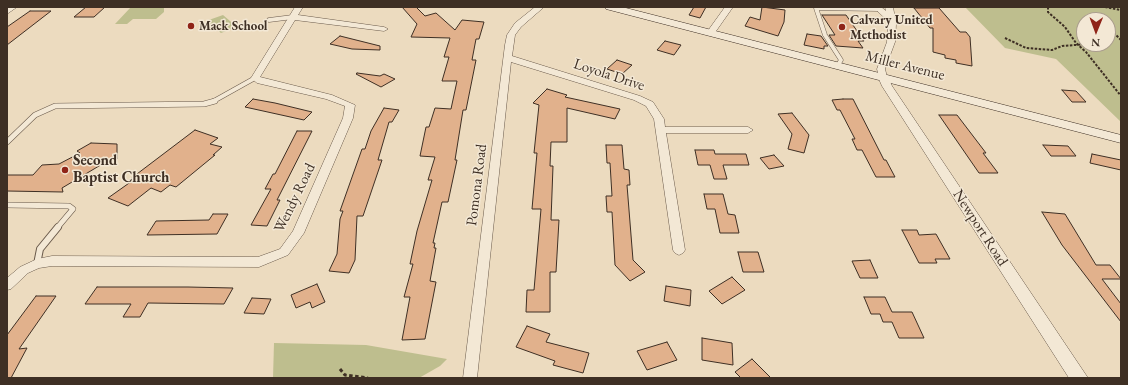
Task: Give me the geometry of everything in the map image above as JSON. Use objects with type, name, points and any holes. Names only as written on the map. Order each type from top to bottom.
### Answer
[{"type":"main road","name":"Miller Avenue","points":[[610,7],[1121,138]]},
{"type":"street","points":[[7,12],[13,7]]},
{"type":"street","points":[[255,78],[299,7]]},
{"type":"street","name":"Pomona Road","points":[[470,378],[511,35],[518,25],[540,7]]},
{"type":"street","points":[[711,32],[729,7]]},
{"type":"street","points":[[883,77],[882,69],[890,42],[891,20],[889,7]]},
{"type":"street","points":[[878,8],[891,20]]},
{"type":"street","points":[[293,17],[384,29]]},
{"type":"street","name":"Loyola Drive","points":[[508,58],[637,98],[650,104],[659,117],[679,250]]},
{"type":"street","name":"Newport Road","points":[[883,77],[887,86],[1078,378]]},
{"type":"street","name":"Wendy Road","points":[[37,264],[52,261],[258,262],[284,252],[298,233],[348,118],[350,105],[329,97],[260,82],[255,78]]},
{"type":"street","points":[[661,130],[748,130]]},
{"type":"street","points":[[7,285],[24,270],[37,264]]},
{"type":"lane","points":[[838,65],[841,60],[825,35],[816,7],[878,8]]},
{"type":"lane","points":[[269,20],[293,17]]},
{"type":"lane","points":[[7,142],[35,115],[55,106],[204,104],[215,101],[255,78]]},
{"type":"lane","points":[[7,205],[69,206],[73,209],[40,249],[37,264]]},
{"type":"path","points":[[1048,7],[1048,12],[1065,27],[1076,42]]},
{"type":"path","points":[[1105,7],[1121,10]]},
{"type":"path","points":[[1005,38],[1026,48],[1052,50],[1062,46],[1076,46]]},
{"type":"path","points":[[1084,52],[1121,96]]},
{"type":"path","points":[[340,369],[345,375],[368,378]]},
{"type":"green space","points":[[131,7],[164,7],[164,12],[156,19],[133,19],[127,24],[115,24]]},
{"type":"green space","points":[[965,7],[1121,7],[1121,122],[1056,59],[1005,48]]},
{"type":"green space","points":[[223,15],[237,27],[221,33],[206,21]]},
{"type":"green space","points":[[274,343],[366,345],[447,359],[440,366],[419,378],[273,378]]},
{"type":"building","points":[[86,7],[105,7],[94,17],[74,17]]},
{"type":"building","points":[[402,7],[416,7],[425,16],[436,13],[455,30],[462,20],[484,22],[479,39],[476,39],[472,60],[476,60],[466,110],[463,110],[455,160],[457,160],[448,202],[442,202],[433,243],[435,243],[434,248],[436,248],[430,281],[436,282],[425,339],[402,340],[410,297],[404,297],[413,264],[410,264],[417,231],[432,180],[428,180],[435,157],[420,156],[426,127],[429,127],[435,108],[451,109],[457,81],[442,81],[449,57],[444,57],[450,38],[411,37],[417,24]]},
{"type":"building","points":[[694,7],[706,7],[700,18],[689,15]]},
{"type":"building","points":[[762,7],[785,10],[784,22],[778,36],[745,26],[750,17],[760,20]]},
{"type":"building","points":[[914,8],[939,8],[960,32],[966,32],[970,37],[972,66],[956,63],[956,60],[945,58],[945,55],[933,52],[933,28],[930,28]]},
{"type":"building","points":[[30,11],[51,11],[7,45],[7,27]]},
{"type":"building","name":"Calvary United Methodist","points":[[822,15],[846,15],[864,41],[858,41],[863,48],[836,46],[829,35],[835,35]]},
{"type":"building","points":[[807,34],[821,36],[828,46],[824,46],[824,49],[804,45]]},
{"type":"building","points":[[340,36],[380,46],[380,50],[352,49],[330,44]]},
{"type":"building","points":[[665,41],[681,45],[674,55],[657,50]]},
{"type":"building","points":[[617,60],[632,65],[622,74],[607,69]]},
{"type":"building","points":[[356,74],[380,76],[384,74],[395,79],[381,87]]},
{"type":"building","points":[[547,89],[567,95],[565,97],[620,109],[615,119],[567,108],[567,142],[551,142],[550,166],[553,166],[551,220],[559,220],[556,272],[550,272],[550,312],[526,312],[527,290],[534,290],[541,209],[532,209],[537,153],[534,153],[539,105],[533,103]]},
{"type":"building","points":[[1062,90],[1076,91],[1086,102],[1072,102]]},
{"type":"building","points":[[253,99],[312,112],[304,120],[245,107]]},
{"type":"building","points":[[853,99],[884,160],[886,160],[895,177],[876,177],[862,150],[857,150],[852,139],[855,139],[840,110],[837,110],[832,100]]},
{"type":"building","points":[[384,108],[399,110],[392,122],[389,122],[378,160],[382,160],[363,216],[357,216],[355,260],[349,273],[329,271],[337,254],[340,219],[343,211],[340,211],[362,149],[365,149],[371,131]]},
{"type":"building","points":[[792,113],[809,135],[804,153],[788,149],[792,134],[778,114]]},
{"type":"building","points":[[939,115],[957,115],[986,153],[983,153],[998,173],[979,173]]},
{"type":"building","points":[[195,130],[218,138],[210,144],[222,147],[213,155],[215,155],[176,187],[170,185],[161,192],[151,188],[128,206],[108,198],[132,181],[129,180]]},
{"type":"building","points":[[297,131],[312,131],[277,200],[280,200],[267,226],[251,225],[271,189],[265,189],[273,174],[275,174]]},
{"type":"building","name":"Second Baptist Church","points":[[91,143],[117,144],[117,159],[107,165],[104,163],[62,188],[63,192],[7,191],[7,175],[33,175],[42,165],[59,164],[80,153],[77,151]]},
{"type":"building","points":[[606,145],[622,145],[624,169],[629,170],[630,185],[627,185],[633,260],[645,272],[630,281],[615,265],[612,212],[607,212],[606,196],[612,196],[610,163],[607,163]]},
{"type":"building","points":[[1043,145],[1068,146],[1076,156],[1051,156]]},
{"type":"building","points":[[695,150],[714,150],[715,154],[746,154],[749,165],[723,165],[727,179],[714,179],[710,165],[698,165]]},
{"type":"building","points":[[1092,154],[1121,160],[1121,170],[1090,163]]},
{"type":"building","points":[[774,155],[784,166],[769,169],[760,158]]},
{"type":"building","points":[[704,194],[723,194],[728,214],[735,215],[739,233],[720,233],[715,209],[707,209]]},
{"type":"building","points":[[1042,212],[1065,214],[1096,265],[1110,265],[1121,279],[1102,279],[1121,304],[1121,322],[1062,245]]},
{"type":"building","points":[[213,214],[228,214],[217,234],[147,235],[156,221],[209,220]]},
{"type":"building","points":[[902,230],[917,230],[919,235],[936,234],[950,259],[935,259],[937,263],[919,263]]},
{"type":"building","points":[[738,252],[758,252],[764,272],[743,272]]},
{"type":"building","points":[[870,260],[878,278],[860,278],[852,261]]},
{"type":"building","points":[[732,277],[745,290],[722,304],[709,291]]},
{"type":"building","points":[[317,284],[325,302],[312,308],[310,302],[296,308],[291,295]]},
{"type":"building","points":[[666,286],[691,290],[690,306],[664,301]]},
{"type":"building","points":[[97,287],[233,288],[224,304],[148,303],[140,317],[123,317],[131,304],[85,304]]},
{"type":"building","points":[[36,296],[56,296],[19,349],[27,348],[11,378],[7,378],[7,335]]},
{"type":"building","points":[[864,297],[885,297],[892,312],[912,312],[924,338],[899,338],[892,322],[883,322],[880,314],[871,314]]},
{"type":"building","points":[[252,298],[271,299],[264,314],[244,313]]},
{"type":"building","points":[[527,326],[550,334],[546,342],[589,353],[583,373],[553,365],[555,361],[516,347]]},
{"type":"building","points":[[702,338],[732,343],[733,365],[702,360]]},
{"type":"building","points":[[667,342],[677,360],[647,370],[637,351]]},
{"type":"building","points":[[752,359],[771,378],[741,378],[735,372]]},
{"type":"place","name":"Mack School","points":[[191,26]]},
{"type":"place","name":"Calvary United Methodist","points":[[842,27]]},
{"type":"place","name":"Second Baptist Church","points":[[65,170]]}]
